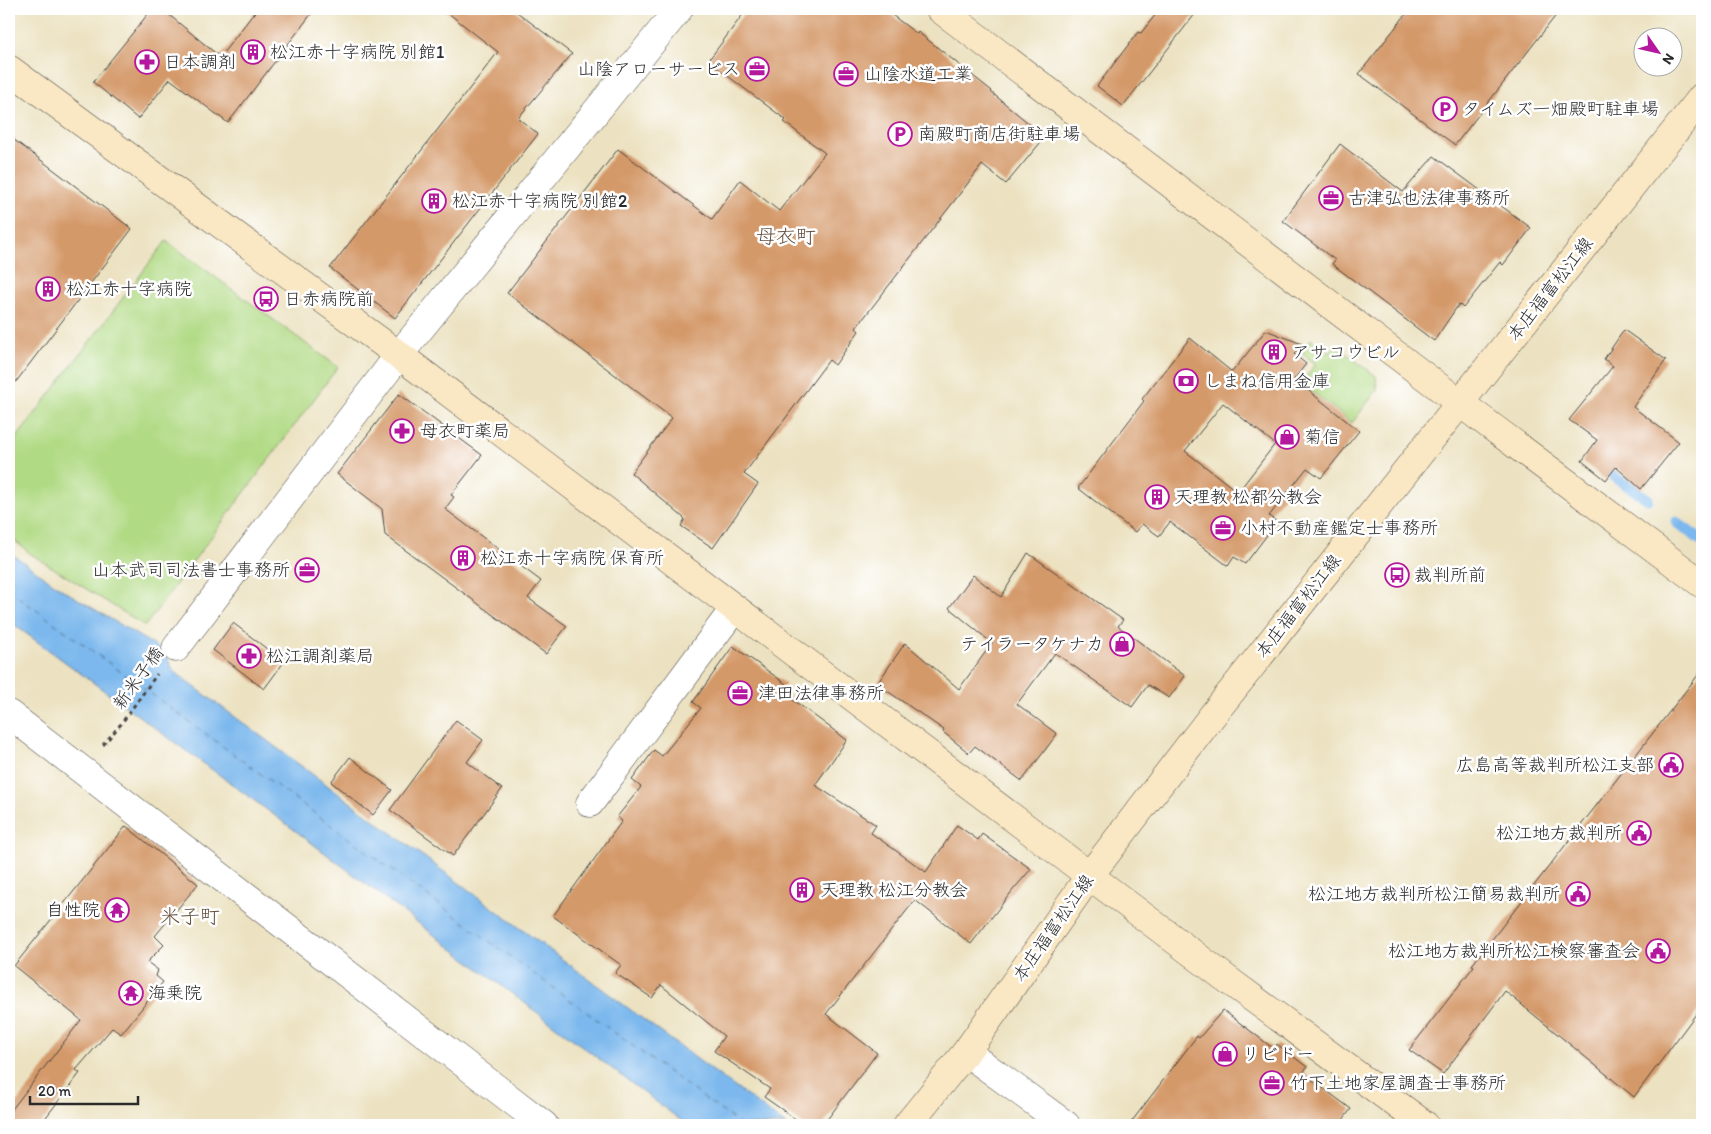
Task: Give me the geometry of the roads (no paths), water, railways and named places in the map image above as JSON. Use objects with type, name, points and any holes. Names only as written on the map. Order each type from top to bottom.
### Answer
[{"type":"street","points":[[176,648],[399,355],[679,9]]},
{"type":"street","points":[[940,9],[1702,584]]},
{"type":"street","points":[[9,69],[399,355],[1224,977],[1425,1125]]},
{"type":"street","name":"本庄福富松江線","points":[[908,1125],[966,1052],[1090,875],[1212,716],[1702,97]]},
{"type":"street","points":[[590,803],[734,609]]},
{"type":"street","points":[[9,714],[544,1125]]},
{"type":"street","points":[[966,1052],[1066,1125]]},
{"type":"water","points":[[9,552],[63,590],[165,652],[173,671],[786,1125],[687,1125],[289,826],[9,621]]},
{"type":"waterway","points":[[1614,477],[1648,499]]},
{"type":"waterway","points":[[1676,522],[1702,541]]},
{"type":"place","name":"松江赤十字病院 別館1","points":[[253,52]]},
{"type":"place","name":"日本調剤","points":[[147,62]]},
{"type":"place","name":"山陰アローサービス","points":[[757,69]]},
{"type":"place","name":"山陰水道工業","points":[[846,74]]},
{"type":"place","name":"タイムズ一畑殿町駐車場","points":[[1445,109]]},
{"type":"place","name":"南殿町商店街駐車場","points":[[900,134]]},
{"type":"place","name":"古津弘也法律事務所","points":[[1331,198]]},
{"type":"place","name":"松江赤十字病院 別館2","points":[[434,201]]},
{"type":"place","name":"松江赤十字病院","points":[[48,289]]},
{"type":"place","name":"日赤病院前","points":[[266,299]]},
{"type":"place","name":"アサコウビル","points":[[1274,352]]},
{"type":"place","name":"しまね信用金庫","points":[[1186,381]]},
{"type":"place","name":"母衣町薬局","points":[[402,431]]},
{"type":"place","name":"菊信","points":[[1287,437]]},
{"type":"place","name":"天理教 松都分教会","points":[[1157,497]]},
{"type":"place","name":"小村不動産鑑定士事務所","points":[[1223,528]]},
{"type":"place","name":"松江赤十字病院 保育所","points":[[463,558]]},
{"type":"place","name":"山本武司司法書士事務所","points":[[307,570]]},
{"type":"place","name":"裁判所前","points":[[1397,575]]},
{"type":"place","name":"テイラータケナカ","points":[[1122,644]]},
{"type":"place","name":"松江調剤薬局","points":[[249,656]]},
{"type":"place","name":"津田法律事務所","points":[[740,693]]},
{"type":"place","name":"広島高等裁判所松江支部","points":[[1671,765]]},
{"type":"place","name":"松江地方裁判所","points":[[1639,833]]},
{"type":"place","name":"天理教 松江分教会","points":[[802,890]]},
{"type":"place","name":"松江地方裁判所松江簡易裁判所","points":[[1578,894]]},
{"type":"place","name":"自性院","points":[[117,910]]},
{"type":"place","name":"松江地方裁判所松江検察審査会","points":[[1658,951]]},
{"type":"place","name":"海乗院","points":[[131,993]]},
{"type":"place","name":"リビドー","points":[[1225,1054]]},
{"type":"place","name":"竹下土地家屋調査士事務所","points":[[1272,1083]]},
{"type":"district","name":"母衣町","points":[[786,236]]},
{"type":"district","name":"米子町","points":[[190,916]]}]
